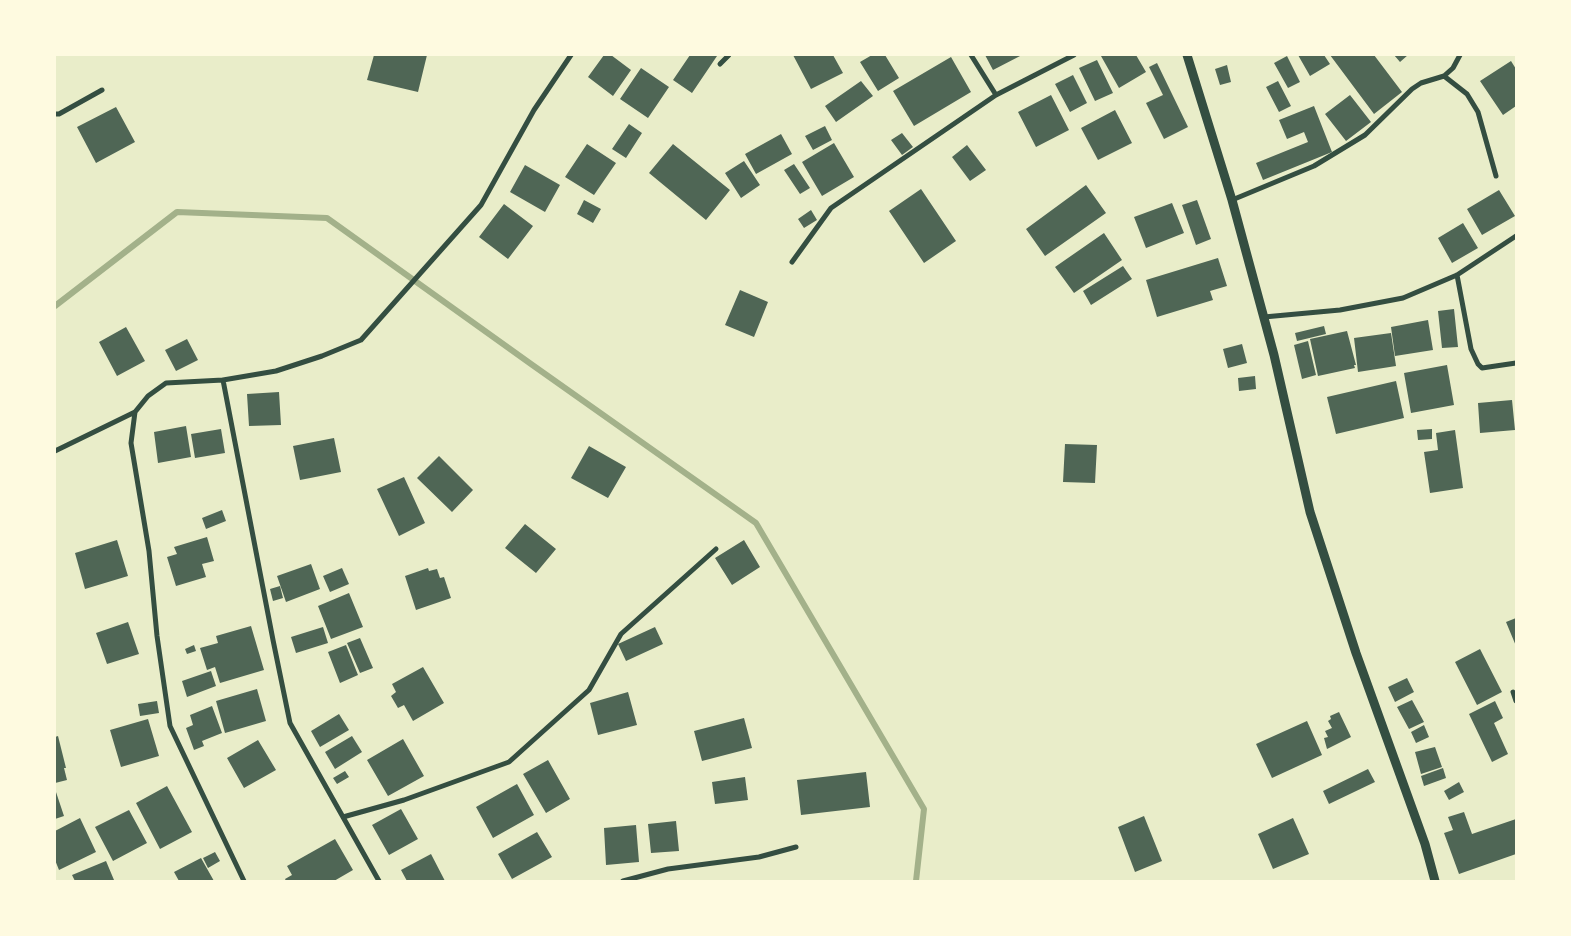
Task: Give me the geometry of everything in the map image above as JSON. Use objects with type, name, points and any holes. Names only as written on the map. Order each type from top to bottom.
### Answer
[{"type":"street","points":[[244,881],[170,726],[157,636],[149,551],[130,443],[136,412],[148,396],[166,383],[223,380],[276,371],[322,356],[361,340],[481,205],[534,110],[571,55]]},
{"type":"street","points":[[720,64],[729,55]]},
{"type":"street","points":[[971,55],[996,95]]},
{"type":"street","points":[[792,262],[831,208],[996,95],[1074,55]]},
{"type":"street","points":[[1187,55],[1232,200],[1264,317],[1310,512],[1356,653],[1425,844],[1435,881]]},
{"type":"street","points":[[1232,200],[1314,166],[1365,135],[1412,89],[1421,83],[1444,76],[1453,68],[1460,55]]},
{"type":"street","points":[[1444,76],[1467,94],[1478,112],[1496,176]]},
{"type":"street","points":[[55,114],[59,114],[102,90]]},
{"type":"street","points":[[1264,317],[1340,310],[1403,298],[1456,274],[1516,236]]},
{"type":"street","points":[[1456,274],[1471,350],[1478,364],[1482,368],[1516,363]]},
{"type":"street","points":[[223,380],[272,640],[290,723],[379,881]]},
{"type":"street","points":[[55,451],[136,412]]},
{"type":"street","points":[[343,817],[404,800],[509,762],[589,690],[621,634],[716,549]]},
{"type":"street","points":[[1513,692],[1516,701]]},
{"type":"street","points":[[623,881],[668,869],[759,857],[796,847]]},
{"type":"building","points":[[374,55],[427,55],[418,92],[367,80]]},
{"type":"building","points":[[604,55],[611,55],[631,70],[613,96],[588,77]]},
{"type":"building","points":[[690,55],[717,56],[692,93],[673,80]]},
{"type":"building","points":[[793,55],[833,55],[843,73],[811,89]]},
{"type":"building","points":[[872,55],[885,55],[899,78],[878,91],[860,62]]},
{"type":"building","points":[[985,55],[1022,55],[993,70]]},
{"type":"building","points":[[1102,55],[1136,55],[1146,72],[1119,88]]},
{"type":"building","points":[[1298,55],[1324,55],[1330,64],[1310,76]]},
{"type":"building","points":[[1330,55],[1374,55],[1402,92],[1374,114]]},
{"type":"building","points":[[1394,55],[1408,55],[1400,62]]},
{"type":"building","points":[[1287,56],[1300,82],[1288,88],[1274,63]]},
{"type":"building","points":[[951,57],[971,92],[914,126],[893,91]]},
{"type":"building","points":[[1097,60],[1113,93],[1095,101],[1079,68]]},
{"type":"building","points":[[1511,61],[1516,69],[1516,106],[1503,115],[1480,81]]},
{"type":"building","points":[[1157,63],[1188,127],[1164,139],[1146,103],[1163,95],[1149,67]]},
{"type":"building","points":[[1227,65],[1231,82],[1220,85],[1215,69]]},
{"type":"building","points":[[641,68],[669,87],[648,118],[620,99]]},
{"type":"building","points":[[1073,75],[1087,103],[1070,112],[1055,84]]},
{"type":"building","points":[[861,81],[873,96],[836,122],[825,106]]},
{"type":"building","points":[[1278,81],[1291,106],[1279,112],[1266,87]]},
{"type":"building","points":[[1051,95],[1069,130],[1036,147],[1018,112]]},
{"type":"building","points":[[1350,95],[1371,122],[1346,141],[1325,114]]},
{"type":"building","points":[[1314,106],[1332,152],[1263,180],[1256,163],[1308,142],[1304,132],[1287,139],[1279,120]]},
{"type":"building","points":[[116,107],[135,142],[96,163],[77,127]]},
{"type":"building","points":[[1115,110],[1132,143],[1098,160],[1081,128]]},
{"type":"building","points":[[629,124],[642,133],[626,158],[612,149]]},
{"type":"building","points":[[825,126],[832,140],[813,150],[805,136]]},
{"type":"building","points":[[902,133],[913,147],[902,155],[891,140]]},
{"type":"building","points":[[781,134],[792,154],[756,174],[745,154]]},
{"type":"building","points":[[834,143],[854,177],[822,196],[802,162]]},
{"type":"building","points":[[587,144],[616,163],[594,195],[565,177]]},
{"type":"building","points":[[673,144],[730,190],[706,220],[649,173]]},
{"type":"building","points":[[967,145],[986,170],[970,181],[952,157]]},
{"type":"building","points":[[744,161],[760,185],[741,198],[725,173]]},
{"type":"building","points":[[794,164],[810,188],[800,194],[784,170]]},
{"type":"building","points":[[525,165],[560,185],[545,212],[510,192]]},
{"type":"building","points":[[1086,185],[1106,213],[1045,256],[1026,229]]},
{"type":"building","points":[[921,189],[956,241],[924,263],[889,211]]},
{"type":"building","points":[[1499,190],[1515,216],[1482,235],[1467,209]]},
{"type":"building","points":[[584,200],[601,209],[593,223],[577,214]]},
{"type":"building","points":[[1197,200],[1211,239],[1196,245],[1182,205]]},
{"type":"building","points":[[1172,203],[1184,233],[1146,248],[1134,217]]},
{"type":"building","points":[[504,204],[533,226],[508,259],[479,237]]},
{"type":"building","points":[[811,210],[817,220],[804,228],[798,219]]},
{"type":"building","points":[[1463,223],[1478,248],[1452,263],[1438,238]]},
{"type":"building","points":[[1104,233],[1122,260],[1074,293],[1055,267]]},
{"type":"building","points":[[1218,258],[1227,286],[1210,291],[1213,300],[1157,317],[1146,280]]},
{"type":"building","points":[[1123,266],[1132,279],[1091,305],[1083,291]]},
{"type":"building","points":[[740,290],[768,302],[754,337],[725,325]]},
{"type":"building","points":[[1454,309],[1458,347],[1442,348],[1438,311]]},
{"type":"building","points":[[1428,320],[1433,350],[1395,356],[1391,327]]},
{"type":"building","points":[[1324,326],[1326,334],[1297,341],[1295,333]]},
{"type":"building","points":[[126,327],[145,361],[117,376],[99,342]]},
{"type":"building","points":[[1347,331],[1356,365],[1354,365],[1355,368],[1318,376],[1310,339]]},
{"type":"building","points":[[1391,333],[1396,366],[1358,372],[1354,338]]},
{"type":"building","points":[[187,339],[198,360],[176,371],[165,350]]},
{"type":"building","points":[[1308,341],[1316,375],[1302,379],[1294,345]]},
{"type":"building","points":[[1242,344],[1247,363],[1228,368],[1223,349]]},
{"type":"building","points":[[1447,365],[1454,405],[1411,413],[1404,373]]},
{"type":"building","points":[[1255,376],[1256,389],[1239,391],[1238,378]]},
{"type":"building","points":[[1396,381],[1404,418],[1336,434],[1327,397]]},
{"type":"building","points":[[279,392],[281,425],[249,426],[247,394]]},
{"type":"building","points":[[1512,400],[1515,430],[1480,433],[1478,403]]},
{"type":"building","points":[[186,426],[191,457],[158,463],[154,432]]},
{"type":"building","points":[[221,429],[225,453],[195,458],[191,434]]},
{"type":"building","points":[[1432,429],[1432,439],[1418,440],[1417,430]]},
{"type":"building","points":[[1455,430],[1463,488],[1430,493],[1424,452],[1438,450],[1436,433]]},
{"type":"building","points":[[334,438],[341,472],[300,480],[293,446]]},
{"type":"building","points":[[1065,444],[1097,445],[1095,483],[1063,482]]},
{"type":"building","points":[[589,446],[626,467],[608,498],[571,478]]},
{"type":"building","points":[[439,456],[473,490],[452,512],[417,478]]},
{"type":"building","points":[[404,477],[425,523],[399,536],[377,489]]},
{"type":"building","points":[[222,510],[226,521],[206,529],[202,518]]},
{"type":"building","points":[[525,524],[556,549],[536,573],[505,548]]},
{"type":"building","points":[[207,537],[214,561],[202,564],[206,577],[176,586],[167,557],[177,554],[174,547]]},
{"type":"building","points":[[117,540],[128,576],[85,589],[75,553]]},
{"type":"building","points":[[744,540],[760,567],[732,585],[715,558]]},
{"type":"building","points":[[311,564],[320,589],[286,602],[277,576]]},
{"type":"building","points":[[342,568],[349,584],[330,592],[323,576]]},
{"type":"building","points":[[428,568],[429,571],[437,569],[440,578],[444,577],[451,598],[416,610],[405,576]]},
{"type":"building","points":[[280,586],[283,598],[273,601],[270,589]]},
{"type":"building","points":[[349,593],[363,627],[331,639],[318,606]]},
{"type":"building","points":[[1516,618],[1516,646],[1506,622]]},
{"type":"building","points":[[128,622],[139,654],[107,664],[96,633]]},
{"type":"building","points":[[251,626],[264,670],[220,683],[215,667],[207,670],[200,648],[218,643],[216,636]]},
{"type":"building","points":[[323,627],[328,643],[296,653],[291,637]]},
{"type":"building","points":[[655,627],[663,644],[626,661],[618,644]]},
{"type":"building","points":[[360,638],[373,668],[360,673],[347,643]]},
{"type":"building","points":[[194,645],[196,651],[187,654],[185,649]]},
{"type":"building","points":[[346,645],[358,675],[340,683],[328,652]]},
{"type":"building","points":[[1480,649],[1502,692],[1477,705],[1455,662]]},
{"type":"building","points":[[423,667],[444,703],[413,721],[404,705],[398,708],[391,696],[396,692],[392,684]]},
{"type":"building","points":[[211,671],[216,686],[187,697],[182,681]]},
{"type":"building","points":[[1407,678],[1414,692],[1395,702],[1388,687]]},
{"type":"building","points":[[257,689],[266,721],[225,733],[216,701]]},
{"type":"building","points":[[628,692],[637,725],[598,735],[590,703]]},
{"type":"building","points":[[1412,700],[1424,722],[1409,729],[1397,707]]},
{"type":"building","points":[[157,701],[159,713],[140,716],[138,704]]},
{"type":"building","points":[[1495,701],[1503,718],[1494,723],[1508,754],[1492,762],[1469,714]]},
{"type":"building","points":[[212,706],[222,733],[202,741],[204,746],[194,750],[186,728],[193,725],[190,715]]},
{"type":"building","points":[[1339,712],[1351,737],[1327,749],[1324,738],[1328,737],[1325,731],[1332,728],[1328,721],[1331,719],[1330,716]]},
{"type":"building","points":[[339,714],[349,730],[320,747],[311,731]]},
{"type":"building","points":[[744,718],[752,748],[702,761],[694,731]]},
{"type":"building","points":[[148,719],[159,756],[121,767],[110,730]]},
{"type":"building","points":[[1307,721],[1322,755],[1272,778],[1256,744]]},
{"type":"building","points":[[1424,725],[1429,737],[1416,743],[1411,732]]},
{"type":"building","points":[[58,736],[67,780],[55,783],[55,737]]},
{"type":"building","points":[[352,736],[362,752],[335,769],[325,752]]},
{"type":"building","points":[[403,739],[424,776],[388,796],[367,760]]},
{"type":"building","points":[[258,740],[276,770],[244,788],[227,758]]},
{"type":"building","points":[[1435,747],[1442,767],[1421,774],[1415,752]]},
{"type":"building","points":[[548,760],[570,799],[546,813],[523,774]]},
{"type":"building","points":[[1443,768],[1446,778],[1424,786],[1421,776]]},
{"type":"building","points":[[1368,769],[1375,782],[1329,804],[1323,791]]},
{"type":"building","points":[[345,771],[349,777],[337,784],[333,778]]},
{"type":"building","points":[[866,772],[870,807],[801,815],[797,780]]},
{"type":"building","points":[[745,777],[748,800],[715,804],[712,782]]},
{"type":"building","points":[[1459,782],[1464,792],[1449,800],[1444,791]]},
{"type":"building","points":[[517,784],[534,815],[493,838],[476,807]]},
{"type":"building","points":[[167,786],[192,832],[160,849],[136,803]]},
{"type":"building","points":[[55,789],[64,816],[55,819]]},
{"type":"building","points":[[401,809],[418,839],[389,855],[372,825]]},
{"type":"building","points":[[129,810],[147,843],[113,861],[95,827]]},
{"type":"building","points":[[1464,812],[1472,834],[1516,819],[1516,854],[1459,874],[1444,833],[1453,830],[1448,817]]},
{"type":"building","points":[[1144,816],[1162,861],[1135,872],[1118,827]]},
{"type":"building","points":[[80,818],[96,852],[59,870],[55,860],[55,831]]},
{"type":"building","points":[[1293,818],[1309,854],[1273,869],[1258,834]]},
{"type":"building","points":[[676,821],[679,851],[651,853],[648,824]]},
{"type":"building","points":[[636,825],[639,862],[606,865],[604,828]]},
{"type":"building","points":[[537,832],[552,857],[512,879],[498,854]]},
{"type":"building","points":[[335,839],[353,870],[334,881],[286,881],[285,879],[292,875],[287,866]]},
{"type":"building","points":[[215,852],[220,861],[208,868],[203,858]]},
{"type":"building","points":[[431,854],[445,881],[407,881],[401,870]]},
{"type":"building","points":[[201,858],[214,881],[179,881],[174,872]]},
{"type":"building","points":[[106,861],[114,880],[75,881],[72,875]]},
{"type":"waterway","points":[[55,306],[177,212],[327,218],[756,523],[924,809],[916,881]]}]
